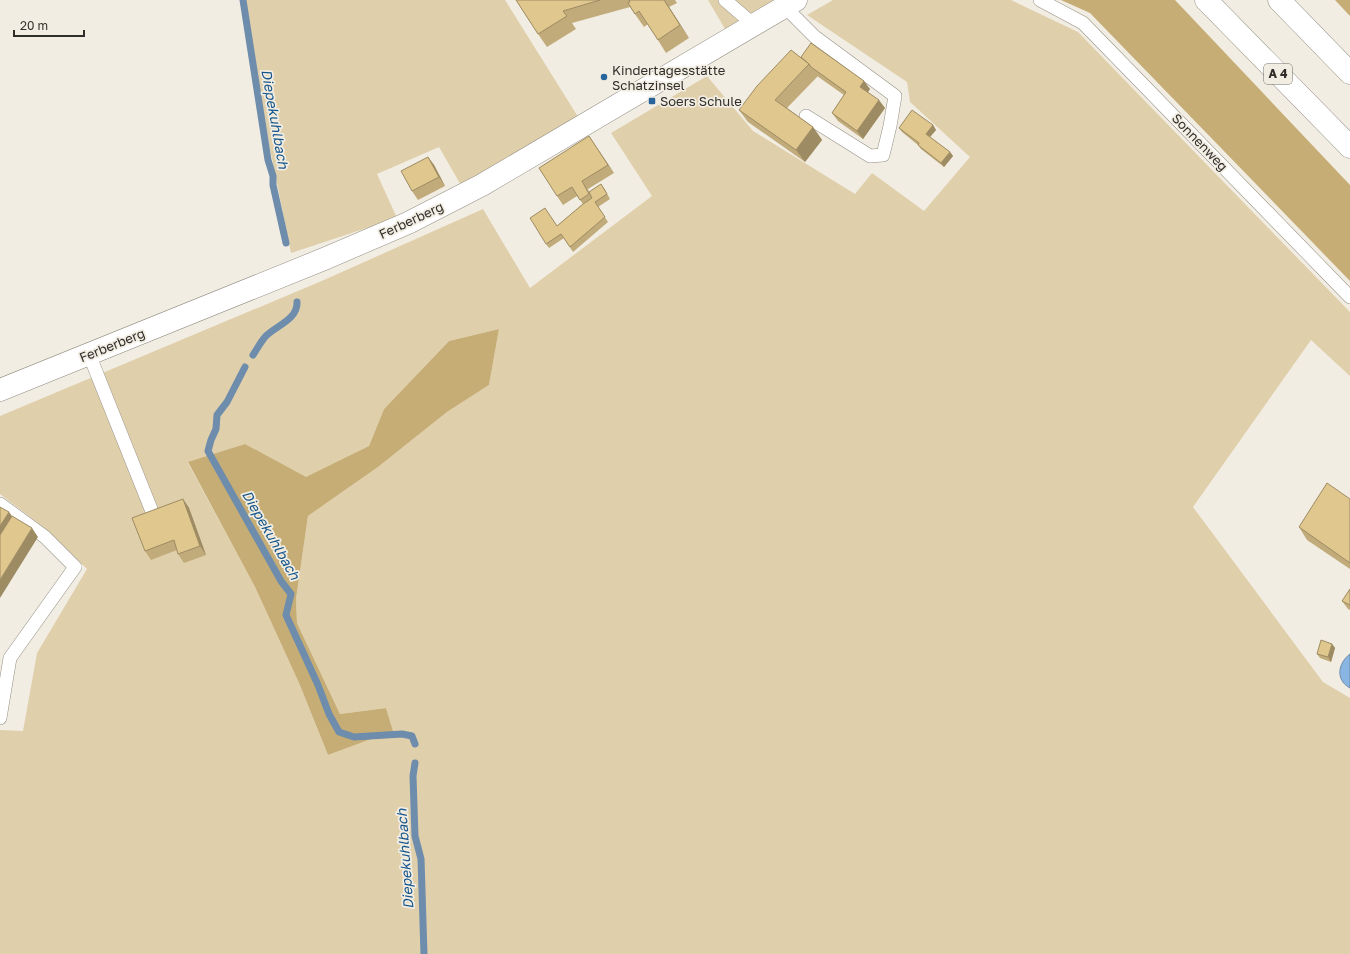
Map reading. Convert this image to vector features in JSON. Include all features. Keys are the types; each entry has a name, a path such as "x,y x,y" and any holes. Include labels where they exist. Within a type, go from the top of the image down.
{"main road":[{"name":"A 4","path":"1206,0 1350,147"},
{"path":"1279,0 1350,73"},
{"name":"Ferberberg","path":"0,390 324,260 408,223 482,185 791,3"}],"lane":[{"path":"725,0 754,25"},
{"name":"Sonnenweg","path":"1040,0 1083,23 1350,297"},
{"path":"791,3 815,37 895,96 883,155 870,156 806,116"},
{"path":"89,354 151,509"},
{"path":"0,504 45,537 75,567 10,658 0,718"}],"shaded area":[{"path":"240,0 505,0 580,120 462,187 439,147 377,174 397,218 291,253"},
{"path":"708,0 780,0 728,34"},
{"path":"833,0 1011,0 1078,32 1350,312 1350,376 1311,340 1193,507 1323,682 1350,698 1350,954 0,954 0,730 23,731 37,653 87,569 47,530 0,494 0,416 324,280 483,209 530,288 652,196 611,133 707,76 753,131 855,194 872,173 924,211 970,157 910,102 907,82 807,15","holes":["499,329 489,385 447,412 378,467 308,516 296,599 297,623 340,714 386,708 393,731 328,755 299,683 255,587 188,463 245,444 306,478 369,446 384,409 449,341"]},
{"path":"1061,0 1175,0 1350,185 1350,281 1090,13"},
{"path":"1335,0 1350,0 1350,16"},
{"path":"499,329 489,385 447,412 378,467 308,516 296,599 297,623 340,714 386,708 393,731 328,755 299,683 255,587 188,462 245,444 306,477 369,446 384,409 449,341"}],"water":[{"path":"1350,654 1350,688 1342,681 1340,671 1343,662"}],"building":[{"path":"516,0 600,0 563,11 567,16 538,34"},
{"path":"629,0 664,0 680,25 658,40 639,11 635,14 628,3 630,2"},
{"path":"811,43 864,81 860,87 879,100 857,131 832,113 846,92 811,67 801,57"},
{"path":"791,50 809,64 775,100 813,127 796,150 739,110 757,86"},
{"path":"912,110 933,125 926,134 950,152 941,163 918,145 919,143 899,128"},
{"path":"589,136 608,165 582,181 589,194 580,200 572,187 557,196 539,168"},
{"path":"428,157 439,177 412,191 401,171"},
{"path":"601,184 607,194 595,202 605,217 570,247 561,234 546,244 530,218 545,208 557,226 592,198 589,192"},
{"path":"1327,483 1350,499 1350,563 1299,527"},
{"path":"183,499 200,546 178,554 174,540 145,551 132,518"},
{"path":"0,507 9,512 0,526"},
{"path":"12,516 32,528 0,580 0,535"},
{"path":"1350,589 1350,605 1342,601"},
{"path":"1321,640 1332,644 1328,657 1317,654"}],"waterway":[{"name":"Diepekuhlbach","path":"243,0 268,160 273,176 273,185 286,243"},
{"name":"Diepekuhlbach","path":"253,355 265,337 294,314 297,302"},
{"name":"Diepekuhlbach","path":"245,367 227,402 217,415 216,429 208,451 281,581 291,594 286,615 318,685 329,714 339,732 354,737 402,734 412,736 415,744"},
{"name":"Diepekuhlbach","path":"415,763 413,776 415,836 421,859 424,954"}],"place":[{"name":"Kindertagesstätte Schatzinsel","path":"604,77"},
{"name":"Soers Schule","path":"652,101"}]}
